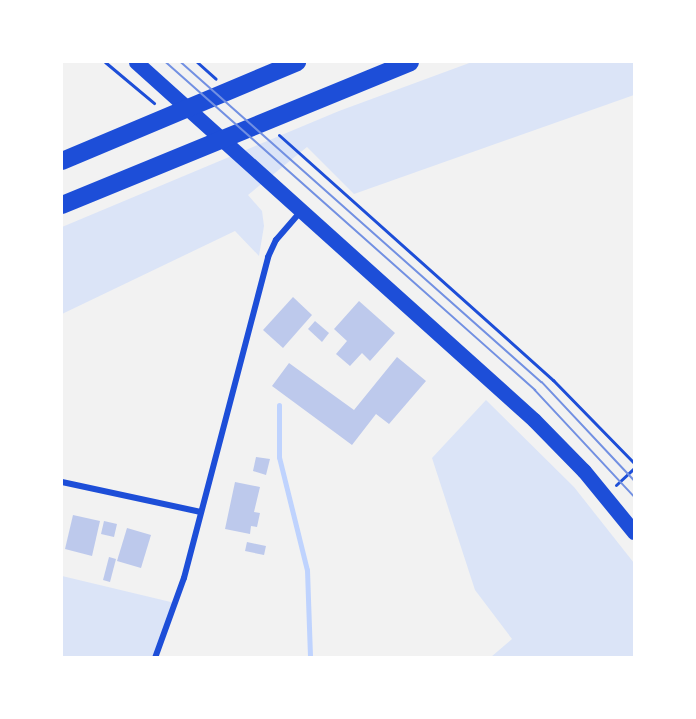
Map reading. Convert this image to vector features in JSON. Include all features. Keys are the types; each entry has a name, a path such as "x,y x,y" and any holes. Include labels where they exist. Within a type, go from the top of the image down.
{"highway":[{"path":"62,161 297,62"},
{"path":"62,205 410,62"}],"main road":[{"path":"141,67 534,420 584,471 634,531"}],"street":[{"path":"156,657 184,578 268,257 276,240 300,211"},
{"path":"62,482 201,512"}],"path":[{"path":"105,62 127,80"},
{"path":"300,154 553,380 634,464"}],"shaded area":[{"path":"472,62 634,62 634,95 354,194 307,147 248,195 262,211 264,226 259,256 235,231 62,314 62,227 339,111"},
{"path":"486,400 574,487 634,563 634,657 491,657 512,639 475,590 432,458"},
{"path":"62,576 175,603 155,657 62,658"}],"building":[{"path":"293,297 312,315 283,348 263,330"},
{"path":"359,301 395,333 370,361 362,353 350,366 336,354 347,341 334,329"},
{"path":"315,321 329,333 322,342 308,329"},
{"path":"397,357 426,381 389,424 376,414 352,445 272,386 289,363 354,410"},
{"path":"256,457 270,459 266,475 253,471"},
{"path":"235,482 260,487 254,512 260,513 257,527 251,526 250,534 225,529"},
{"path":"73,515 100,521 92,556 65,549"},
{"path":"104,521 117,524 114,537 101,534"},
{"path":"127,528 151,535 141,568 117,561"},
{"path":"247,542 266,546 264,555 245,551"},
{"path":"109,557 116,559 110,582 103,580"}],"waterway":[{"path":"279,405 279,457 307,570 310,658"}],"tram line":[{"path":"166,62 535,390 634,496"},
{"path":"181,62 542,382 634,480"}]}
